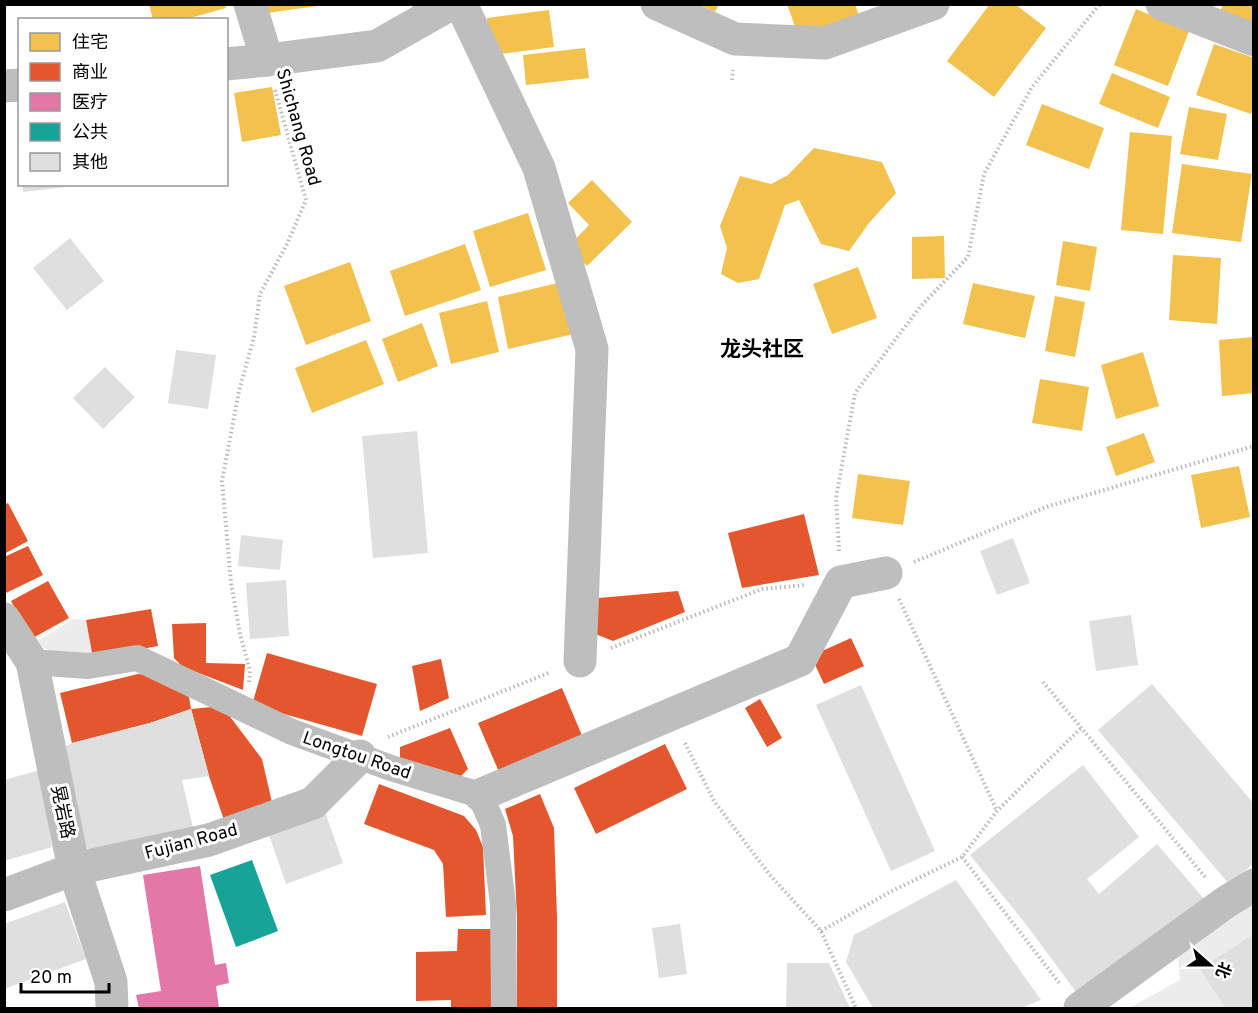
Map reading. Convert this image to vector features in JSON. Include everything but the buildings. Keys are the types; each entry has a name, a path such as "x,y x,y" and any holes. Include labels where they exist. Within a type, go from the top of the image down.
{"street":[{"path":"250,4 267,60"},
{"path":"228,64 377,45 451,4"},
{"path":"461,4 539,168 592,349 580,661"},
{"path":"657,4 735,39 825,42 933,4"},
{"path":"1162,4 1254,40"},
{"path":"504,1008 503,904 493,825 480,795 800,660 841,582 886,573"},
{"name":"晃岩路","path":"4,619 32,662 74,869 111,982 112,1008"},
{"name":"Longtou Road","path":"32,662 88,666 137,658 292,732 391,768 480,795"},
{"name":"Fujian Road","path":"4,895 74,869 209,840 314,803 360,756"},
{"path":"1072,999 1254,885"}],"path":[{"path":"841,582 836,498 855,393 920,307 968,257 984,174 1032,87 1100,4"},
{"name":"Shichang Road","path":"248,711 250,671 240,634 231,583 222,481 239,391 254,337 260,294 306,200 267,60"},
{"path":"997,811 886,573 1046,507 1254,446"},
{"path":"1043,682 1226,902"},
{"path":"671,715 714,801 769,874 821,932 856,1008"},
{"path":"821,932 890,892 962,857 997,811 1081,728"},
{"path":"962,857 1072,999"}],"shaded area":[{"path":"73,619 86,620 93,658 49,651 38,641"},
{"path":"1253,897 1253,1008 1129,1008 1180,980 1177,946"}],"district":[{"name":"龙头社区","path":"762,349"}]}
